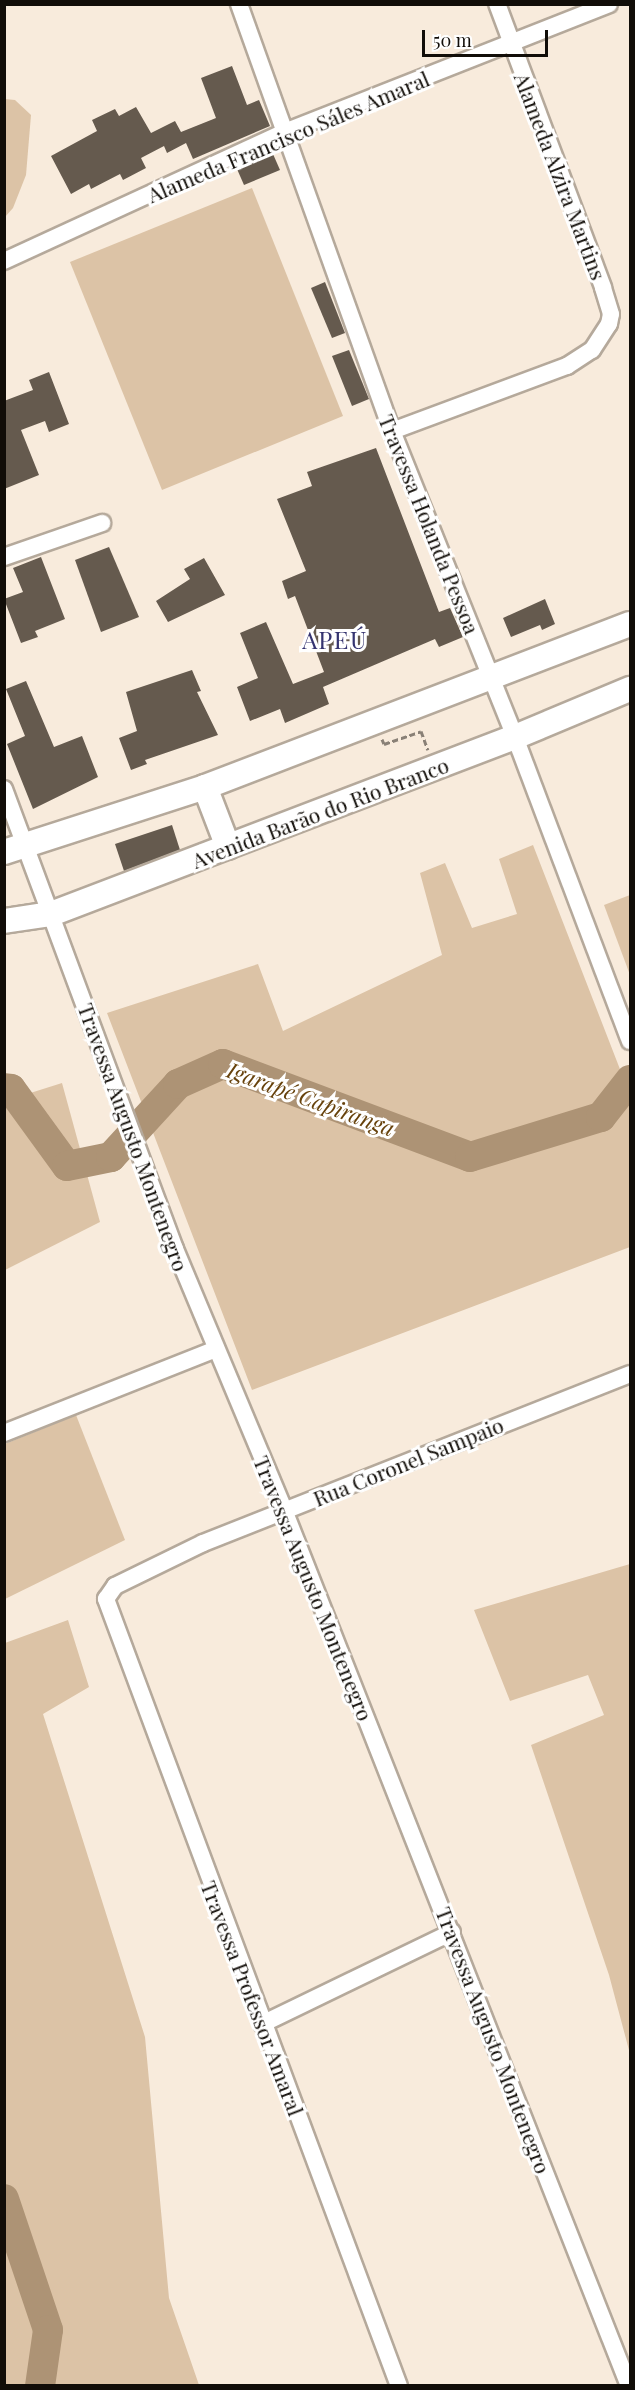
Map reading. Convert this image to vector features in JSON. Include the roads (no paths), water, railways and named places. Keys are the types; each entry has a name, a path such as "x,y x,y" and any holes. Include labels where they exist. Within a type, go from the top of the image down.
{"main road":[{"path":"14,847 206,787 630,624"},
{"name":"Avenida Barão do Rio Branco","path":"4,921 51,914 436,768 630,688"},
{"path":"206,787 228,847"}],"street":[{"name":"Travessa Holanda Pessoa","path":"239,4 287,131 392,431 515,737 630,1039"},
{"name":"Alameda Alzira Martins","path":"392,431 567,366 600,342 611,314 497,4"},
{"name":"Alameda Francisco Sáles Amaral","path":"4,261 287,131 609,4"},
{"path":"4,557 102,523"},
{"name":"Travessa Augusto Montenegro","path":"4,789 14,847 51,914 143,1163 216,1349 284,1510 629,2385"},
{"path":"4,1433 216,1349"},
{"name":"Rua Coronel Sampaio","path":"108,1610 106,1599 115,1586 203,1543 630,1374"},
{"name":"Travessa Professor Amaral","path":"108,1610 399,2385"},
{"path":"262,2024 452,1932"}],"waterway":[{"name":"Igarapé Capiranga","path":"4,1088 11,1089 67,1166 111,1157 178,1084 223,1064 470,1157 601,1117 630,1080"},
{"path":"4,2199 48,2330 40,2386"}],"district":[{"name":"APEÚ","path":"335,640"}]}
